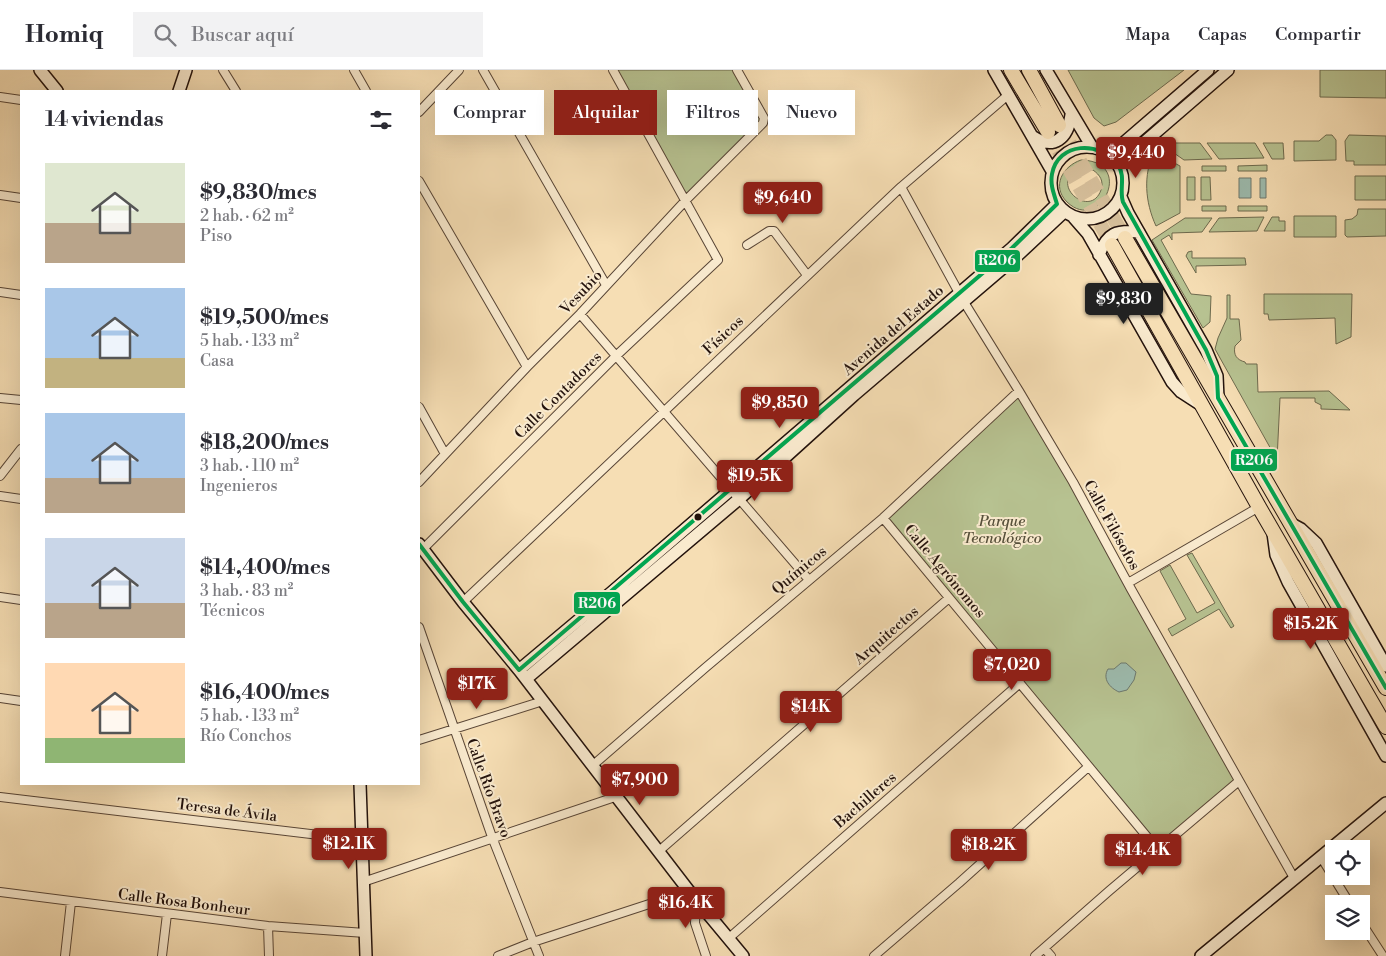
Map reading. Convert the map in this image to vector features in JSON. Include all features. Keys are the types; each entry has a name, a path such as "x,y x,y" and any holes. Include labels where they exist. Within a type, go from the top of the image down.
{"highway":[{"path":"1011,70 1054,129 1030,70"},
{"path":"1125,238 1386,688"},
{"path":"1112,245 1201,405 1386,727"}],"street":[{"path":"40,70 56,90"},
{"path":"179,90 186,70"},
{"path":"223,70 235,90"},
{"path":"354,70 365,90"},
{"path":"420,111 459,70"},
{"path":"483,70 606,285"},
{"path":"613,70 686,200"},
{"name":"Vesubio","path":"420,481 686,200 764,121 737,70"},
{"path":"994,70 1052,171"},
{"path":"1046,70 1071,115 1092,147"},
{"path":"1108,154 1120,146 1208,70"},
{"path":"1118,165 1228,70"},
{"name":"Físicos","path":"463,602 901,187 1008,95"},
{"path":"0,97 20,100"},
{"path":"1032,136 1047,142 1059,140 1068,131 1071,115"},
{"path":"1065,211 1088,220 1102,216 1113,208 1121,197 1123,177 1118,165 1108,154 1092,147 1081,147 1066,154 1057,162 1052,171 1050,190 1065,211 1088,234 1172,382 1181,392 1201,405"},
{"path":"420,183 527,367"},
{"name":"Calle Filósofos","path":"901,187 962,297 1073,482 1294,878"},
{"path":"0,195 20,198"},
{"path":"1121,197 1138,232 1206,350 1217,376 1218,398"},
{"name":"Calle Contadores","path":"420,547 616,356 718,260 686,200"},
{"name":"Avenida del Estado","path":"522,674 739,499 962,297 1012,248 1065,211"},
{"path":"747,245 769,231 774,231 807,275"},
{"path":"1099,255 1105,241 1113,234 1124,231 1138,232"},
{"path":"0,292 20,295"},
{"name":"Avenida del Estado","path":"522,674 612,592 730,490 962,297"},
{"path":"580,314 809,580"},
{"name":"Químicos","path":"592,766 883,518 1019,390"},
{"path":"0,398 20,400"},
{"path":"420,409 446,454"},
{"path":"0,476 20,449"},
{"path":"0,496 20,499"},
{"path":"1128,583 1259,507"},
{"name":"Calle Agrónomos","path":"883,518 1158,850"},
{"path":"1290,523 1305,532 1316,543 1386,666"},
{"path":"1273,531 1276,554 1284,574 1386,756"},
{"path":"420,547 522,674 692,895 743,956"},
{"path":"0,597 20,600"},
{"name":"Arquitectos","path":"659,851 950,598"},
{"name":"Calle Río Bravo","path":"420,630 492,837 539,956"},
{"name":"Bachilleres","path":"729,938 1020,683"},
{"path":"0,698 20,701"},
{"path":"420,740 542,701"},
{"path":"874,956 959,883 1088,767"},
{"path":"1035,956 1239,781"},
{"path":"360,785 366,956"},
{"name":"Teresa de Ávila","path":"0,797 361,840"},
{"path":"363,882 615,797"},
{"path":"1201,956 1386,803"},
{"path":"1321,857 1344,895"},
{"name":"Calle Rosa Bonheur","path":"0,892 268,926 365,933"},
{"path":"498,956 533,942 692,895"},
{"path":"692,895 695,922 706,956"},
{"path":"65,956 72,902"},
{"path":"162,956 167,914"},
{"path":"268,926 269,956"},
{"path":"1370,936 1383,956"},
{"path":"1044,948 1051,956"}],"green space":[{"path":"612,70 736,70 747,90 667,90 667,135 750,135 686,200 649,135 657,135 657,90 623,90"},
{"path":"1068,70 1184,70 1116,122 1104,126 1094,118"},
{"path":"1320,70 1386,70 1386,98 1320,97"},
{"path":"758,110 764,121 758,127"},
{"path":"1326,135 1332,135 1336,140 1336,160 1294,161 1294,141 1319,141"},
{"path":"1349,135 1386,136 1386,165 1354,165 1354,161 1346,161 1345,141"},
{"path":"1162,143 1200,143 1212,159 1184,160"},
{"path":"1207,143 1255,143 1264,158 1219,159"},
{"path":"1263,143 1283,143 1284,159 1272,159"},
{"path":"1154,152 1180,166 1180,213 1156,226 1152,217 1147,189 1148,170"},
{"path":"1081,160 1098,163 1107,171 1109,182 1107,193 1100,203 1091,209 1079,209 1067,202 1062,196 1060,190 1061,177 1075,163","holes":["1082,168 1093,170 1101,178 1101,190 1096,198 1088,201 1080,200 1069,189 1068,181 1072,174"]},
{"path":"1267,165 1267,171 1238,171 1238,166"},
{"path":"1202,166 1226,166 1226,171 1202,171"},
{"path":"1355,176 1386,176 1386,200 1355,200"},
{"path":"1187,177 1195,177 1195,200 1187,200"},
{"path":"1201,177 1210,177 1211,200 1201,200"},
{"path":"1202,206 1226,206 1226,211 1202,211"},
{"path":"1238,206 1267,206 1267,211 1238,211"},
{"path":"1358,209 1386,209 1386,236 1347,237 1345,235 1345,220 1352,219 1357,215"},
{"path":"1294,216 1336,216 1336,237 1294,237"},
{"path":"1264,217 1257,231 1209,232 1219,218"},
{"path":"1272,217 1279,217 1279,221 1285,221 1285,231 1264,231"},
{"path":"1185,218 1212,218 1202,232 1172,233 1172,240 1169,235 1161,240 1191,294 1211,296 1210,322 1203,328 1152,240"},
{"path":"1192,251 1192,258 1245,258 1246,265 1196,266 1196,273 1186,256 1188,252"},
{"path":"1264,294 1352,294 1351,337 1336,344 1335,318 1269,320 1268,314 1264,314"},
{"path":"1227,295 1230,295 1230,319 1239,319 1241,340 1235,346 1235,354 1246,364 1257,364 1258,392 1329,391 1350,410 1321,409 1321,405 1315,402 1315,398 1280,398 1277,460 1215,349 1227,318"},
{"name":"Parque Tecnológico","path":"1019,391 1237,782 1158,849 883,518"},
{"path":"1192,553 1234,626 1231,628 1219,609 1172,636 1168,629 1186,619 1160,571 1170,565 1197,613 1215,603 1187,555"}],"shaded area":[{"path":"1239,178 1251,178 1251,198 1239,198"},
{"path":"1260,178 1266,178 1266,198 1260,198"},
{"path":"1121,663 1126,663 1136,672 1134,680 1127,690 1119,692 1110,686 1106,680 1106,673 1108,669 1114,669"}],"tunnel":[{"path":"1059,125 1125,238"},
{"path":"1048,132 1112,245"}],"transit line":[{"name":"R206","path":"420,545 463,602 519,670 1012,248 1057,204 1052,182 1052,174 1056,163 1071,150 1091,148 1101,151 1118,165 1122,174 1123,202 1206,350 1217,376 1218,398 1386,688"}]}
